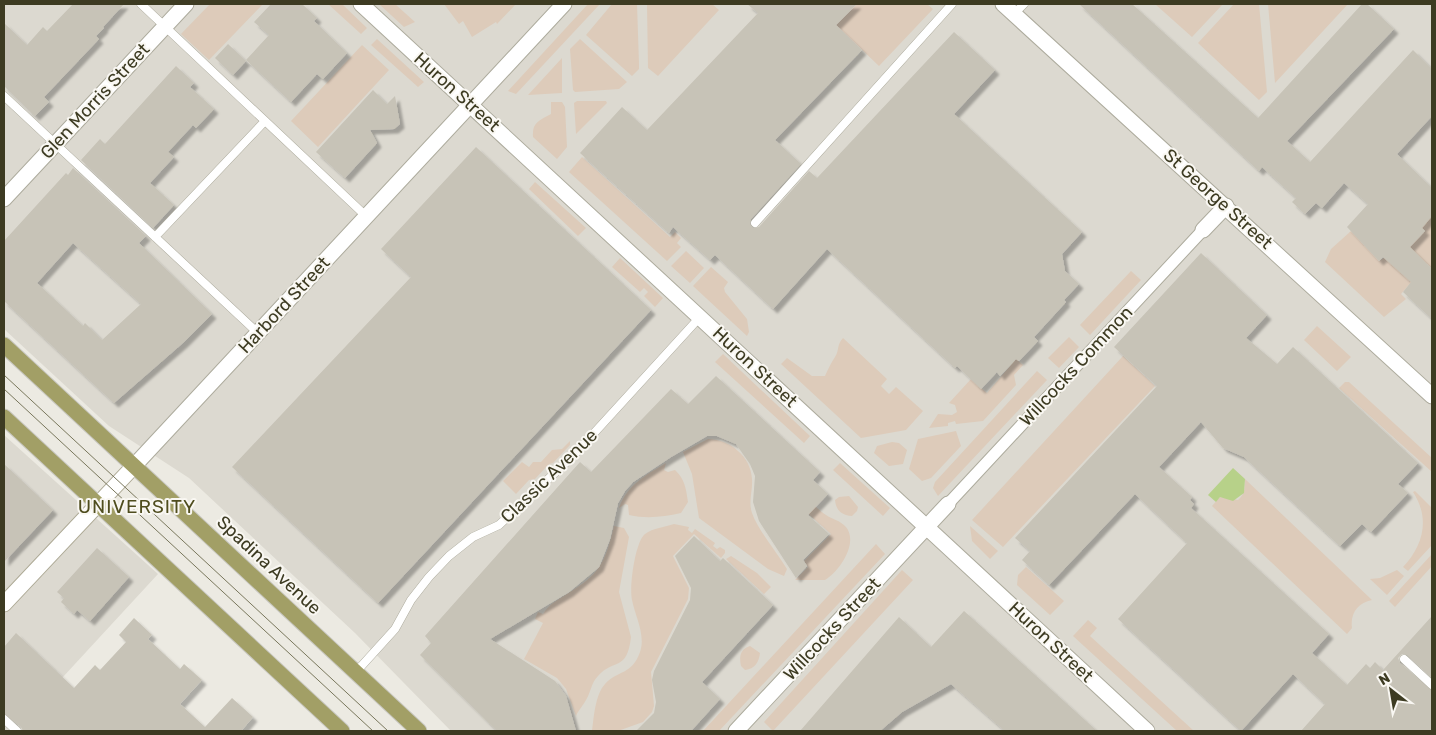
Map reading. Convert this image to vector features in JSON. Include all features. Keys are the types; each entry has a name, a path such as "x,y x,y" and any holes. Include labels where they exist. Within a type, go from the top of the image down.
{"main road":[{"name":"Spadina Avenue","path":"4,345 419,731"},
{"path":"4,417 342,731"}],"street":[{"name":"Glen Morris Street","path":"4,199 186,4"},
{"name":"Huron Street","path":"361,4 1146,731"},
{"name":"Harbord Street","path":"4,603 472,105 564,4"},
{"name":"St George Street","path":"1003,4 1020,9 1226,206 1432,396"},
{"name":"Willcocks Common","path":"927,527 1226,206"},
{"name":"Willcocks Street","path":"736,731 927,527"}],"lane":[{"path":"140,4 367,217"},
{"path":"755,223 952,4"},
{"path":"4,96 258,333"},
{"path":"155,238 265,120"},
{"name":"Classic Avenue","path":"356,672 395,629 411,600 449,556 473,537 499,525 574,455 700,316"},
{"path":"1404,660 1432,686"},
{"path":"4,719 17,731"}],"shaded area":[{"path":"4,4 1432,4 1432,731 451,731 355,633 189,478 109,426 4,329"},
{"path":"210,4 263,4 209,60 181,34"},
{"path":"328,4 342,4 367,28 361,34"},
{"path":"379,4 395,4 415,22 404,27"},
{"path":"444,4 516,4 497,24 496,22 472,37 463,21 459,24"},
{"path":"588,4 600,4 516,94 508,91"},
{"path":"612,4 637,4 639,69 632,76 586,35"},
{"path":"647,4 712,4 719,10 658,76 648,68"},
{"path":"857,4 927,4 933,9 879,66 836,25"},
{"path":"1155,4 1223,4 1192,37"},
{"path":"1234,4 1259,4 1267,92 1259,100 1198,43"},
{"path":"1268,4 1348,4 1275,83"},
{"path":"377,39 424,82 418,87 371,45"},
{"path":"580,39 627,82 619,89 575,92 573,90 570,49"},
{"path":"362,45 389,70 318,147 291,121"},
{"path":"562,58 562,93 528,95"},
{"path":"577,101 606,101 607,103 576,134 574,103"},
{"path":"551,102 562,102 565,107 567,147 557,159 533,137 535,125 551,114"},
{"path":"582,157 670,237 675,232 681,238 677,243 681,247 667,261 569,172"},
{"path":"535,182 586,228 578,236 529,189"},
{"path":"1432,206 1432,269 1427,264 1401,294 1406,299 1384,317 1325,262 1331,249 1351,231 1379,261 1425,231 1416,222"},
{"path":"686,251 704,268 690,283 671,266"},
{"path":"620,258 663,298 655,307 644,296 648,292 644,288 640,292 612,267"},
{"path":"711,267 728,282 724,288 725,292 747,319 749,332 747,336 693,286"},
{"path":"1131,271 1141,280 1090,335 1080,325"},
{"path":"1317,326 1351,357 1337,371 1304,340"},
{"path":"1069,337 1079,347 1059,368 1048,358"},
{"path":"843,338 887,379 881,386 889,394 896,387 923,411 906,430 861,438 781,364 787,358 812,376 825,376"},
{"path":"723,354 810,436 804,443 715,362"},
{"path":"1123,356 1155,386 1003,547 972,520"},
{"path":"1016,359 1023,365 1014,375 1016,385 983,421 956,424 955,421 948,423 948,426 929,428 938,414 952,415 957,412 955,405 949,403 971,379 987,393"},
{"path":"1037,371 1047,380 938,496 933,488 935,482"},
{"path":"1345,382 1349,382 1432,458 1432,472 1339,388"},
{"path":"956,431 961,446 931,478 922,481 909,469 918,439"},
{"path":"4,435 158,574 15,729 17,731 4,731"},
{"path":"708,439 724,442 738,450 748,463 752,479 750,504 752,513 763,534 787,569 784,576 768,569 699,518 692,474 683,452"},
{"path":"570,441 570,445 553,463 549,464 535,479 529,480 516,494 503,481 522,462 529,467 533,462 541,462 552,450 562,449"},
{"path":"892,442 899,443 907,450 903,464 889,466 874,453 877,446"},
{"path":"666,463 664,470 668,472 675,470 684,484 688,502 681,513 642,517 629,515 628,505 625,504 619,508 622,500 638,481"},
{"path":"840,463 890,508 883,516 833,470"},
{"path":"1233,468 1245,479 1244,493 1233,501 1220,497 1216,502 1208,495"},
{"path":"1245,479 1372,600 1359,606 1356,610 1352,618 1352,628 1347,634 1212,506 1220,497 1238,500 1244,491"},
{"path":"1415,491 1432,508 1432,545 1408,571 1403,567 1416,550 1420,540 1423,521 1422,512 1413,492"},
{"path":"802,494 823,513 844,525 849,534 849,549 846,556 836,571 825,580 795,580 808,567 804,561 831,534 795,502"},
{"path":"849,496 858,507 852,516 840,511 835,500 839,497"},
{"path":"674,524 689,527 688,530 692,533 695,529 715,543 713,546 717,549 720,547 725,550 725,553 721,558 694,534 673,556 689,588 688,599 651,672 654,706 652,712 643,722 618,731 592,731 599,694 605,684 633,665 642,646 641,632 631,594 632,576 638,546 641,539 648,532"},
{"path":"614,526 624,528 629,537 619,592 631,637 629,648 623,660 609,667 596,679 588,697 576,716 566,689 557,678 524,659 543,623 535,619 538,612 543,614 557,600 578,587 594,573 604,559"},
{"path":"970,526 998,551 990,559 972,541"},
{"path":"876,544 885,554 719,731 703,731"},
{"path":"1432,554 1432,566 1395,607 1389,601"},
{"path":"731,556 757,573 771,587 764,594 726,559"},
{"path":"1026,567 1064,601 1050,615 1017,585 1018,575"},
{"path":"902,570 913,580 773,731 764,722"},
{"path":"1397,570 1404,576 1387,595 1370,579 1380,578"},
{"path":"1088,620 1097,628 1090,636 1194,731 1177,731 1073,636"},
{"path":"750,646 760,653 754,667 745,670 741,666 740,657 742,651"}],"building":[{"path":"73,4 124,4 96,36 99,39 44,97 49,102 35,116 4,86 4,23 27,45 43,27 47,31"},
{"path":"271,4 302,4 317,18 314,21 347,53 323,79 317,74 291,102 246,60 269,35 254,22"},
{"path":"747,4 857,4 836,25 862,50 775,140 801,164 751,219 750,224 753,228 759,227 809,171 817,178 954,32 995,70 954,114 1082,232 1062,254 1065,271 1079,284 1064,300 1066,302 1034,337 1038,341 1019,361 1016,359 1000,376 997,372 981,389 957,366 955,368 827,249 773,309 715,255 710,260 673,227 669,233 580,153 622,107 647,130 758,13"},
{"path":"1079,4 1132,4 1258,118 1362,4 1367,4 1394,29 1287,141 1310,162 1413,50 1432,69 1432,116 1397,154 1432,188 1432,216 1422,228 1425,231 1410,247 1432,269 1432,319 1403,292 1411,282 1383,257 1379,261 1347,227 1368,204 1344,183 1322,208 1316,203 1305,214 1292,202 1296,198 1262,167 1259,171"},
{"path":"228,44 246,61 233,75 215,58"},
{"path":"176,66 194,83 190,87 214,109 196,128 193,125 168,152 174,157 150,183 174,205 153,228 81,160 100,139 105,144"},
{"path":"373,90 387,104 395,96 400,124 394,129 370,130 377,143 345,178 316,152"},
{"path":"476,147 651,310 378,603 232,467 411,277 381,249"},
{"path":"73,168 146,236 139,243 212,314 184,342 114,403 4,301 4,241 66,173 68,175","holes":["73,243 141,304 102,340 85,323 83,326 37,283"]},
{"path":"1201,253 1267,315 1246,338 1277,364 1293,347 1418,463 1398,484 1408,493 1371,532 1362,524 1340,546 1244,457 1223,448 1201,422 1159,467 1192,497 1190,500 1194,504 1191,508 1329,634 1312,653 1347,685 1366,664 1370,668 1375,662 1383,670 1432,616 1432,678 1407,655 1402,654 1398,658 1400,663 1432,690 1432,731 1301,731 1325,704 1293,674 1241,731 1118,619 1187,543 1135,494 1049,585 1022,560 1030,551 1015,538 1157,386 1114,347"},
{"path":"716,376 820,472 813,480 828,494 808,515 829,534 803,560 807,566 796,578 759,521 753,502 755,476 750,464 736,444 717,436 707,436 671,457 633,482 625,491 618,503 610,539 599,567 569,592 490,639 555,681 566,696 576,731 497,731 420,655 431,643 425,636 580,462 591,472 671,389 688,404"},
{"path":"4,464 53,510 4,562"},
{"path":"694,536 720,561 723,558 773,605 702,682 720,699 691,731 636,731 654,713 656,702 652,680 654,671 690,600 691,588 675,556"},
{"path":"97,548 129,577 90,621 77,610 74,614 61,602 64,598 57,592"},
{"path":"964,611 1097,731 1005,731 951,684 902,712 880,731 800,731 899,617 931,647"},
{"path":"134,618 152,635 148,639 180,669 184,664 202,680 180,704 205,727 232,698 253,717 241,731 23,731 21,727 4,714 4,647 16,633 74,688 95,665 100,670 126,642 119,635"}],"tram line":[{"path":"4,375 388,731"},
{"path":"4,389 373,731"}],"district":[{"name":"UNIVERSITY","path":"137,506"}]}
